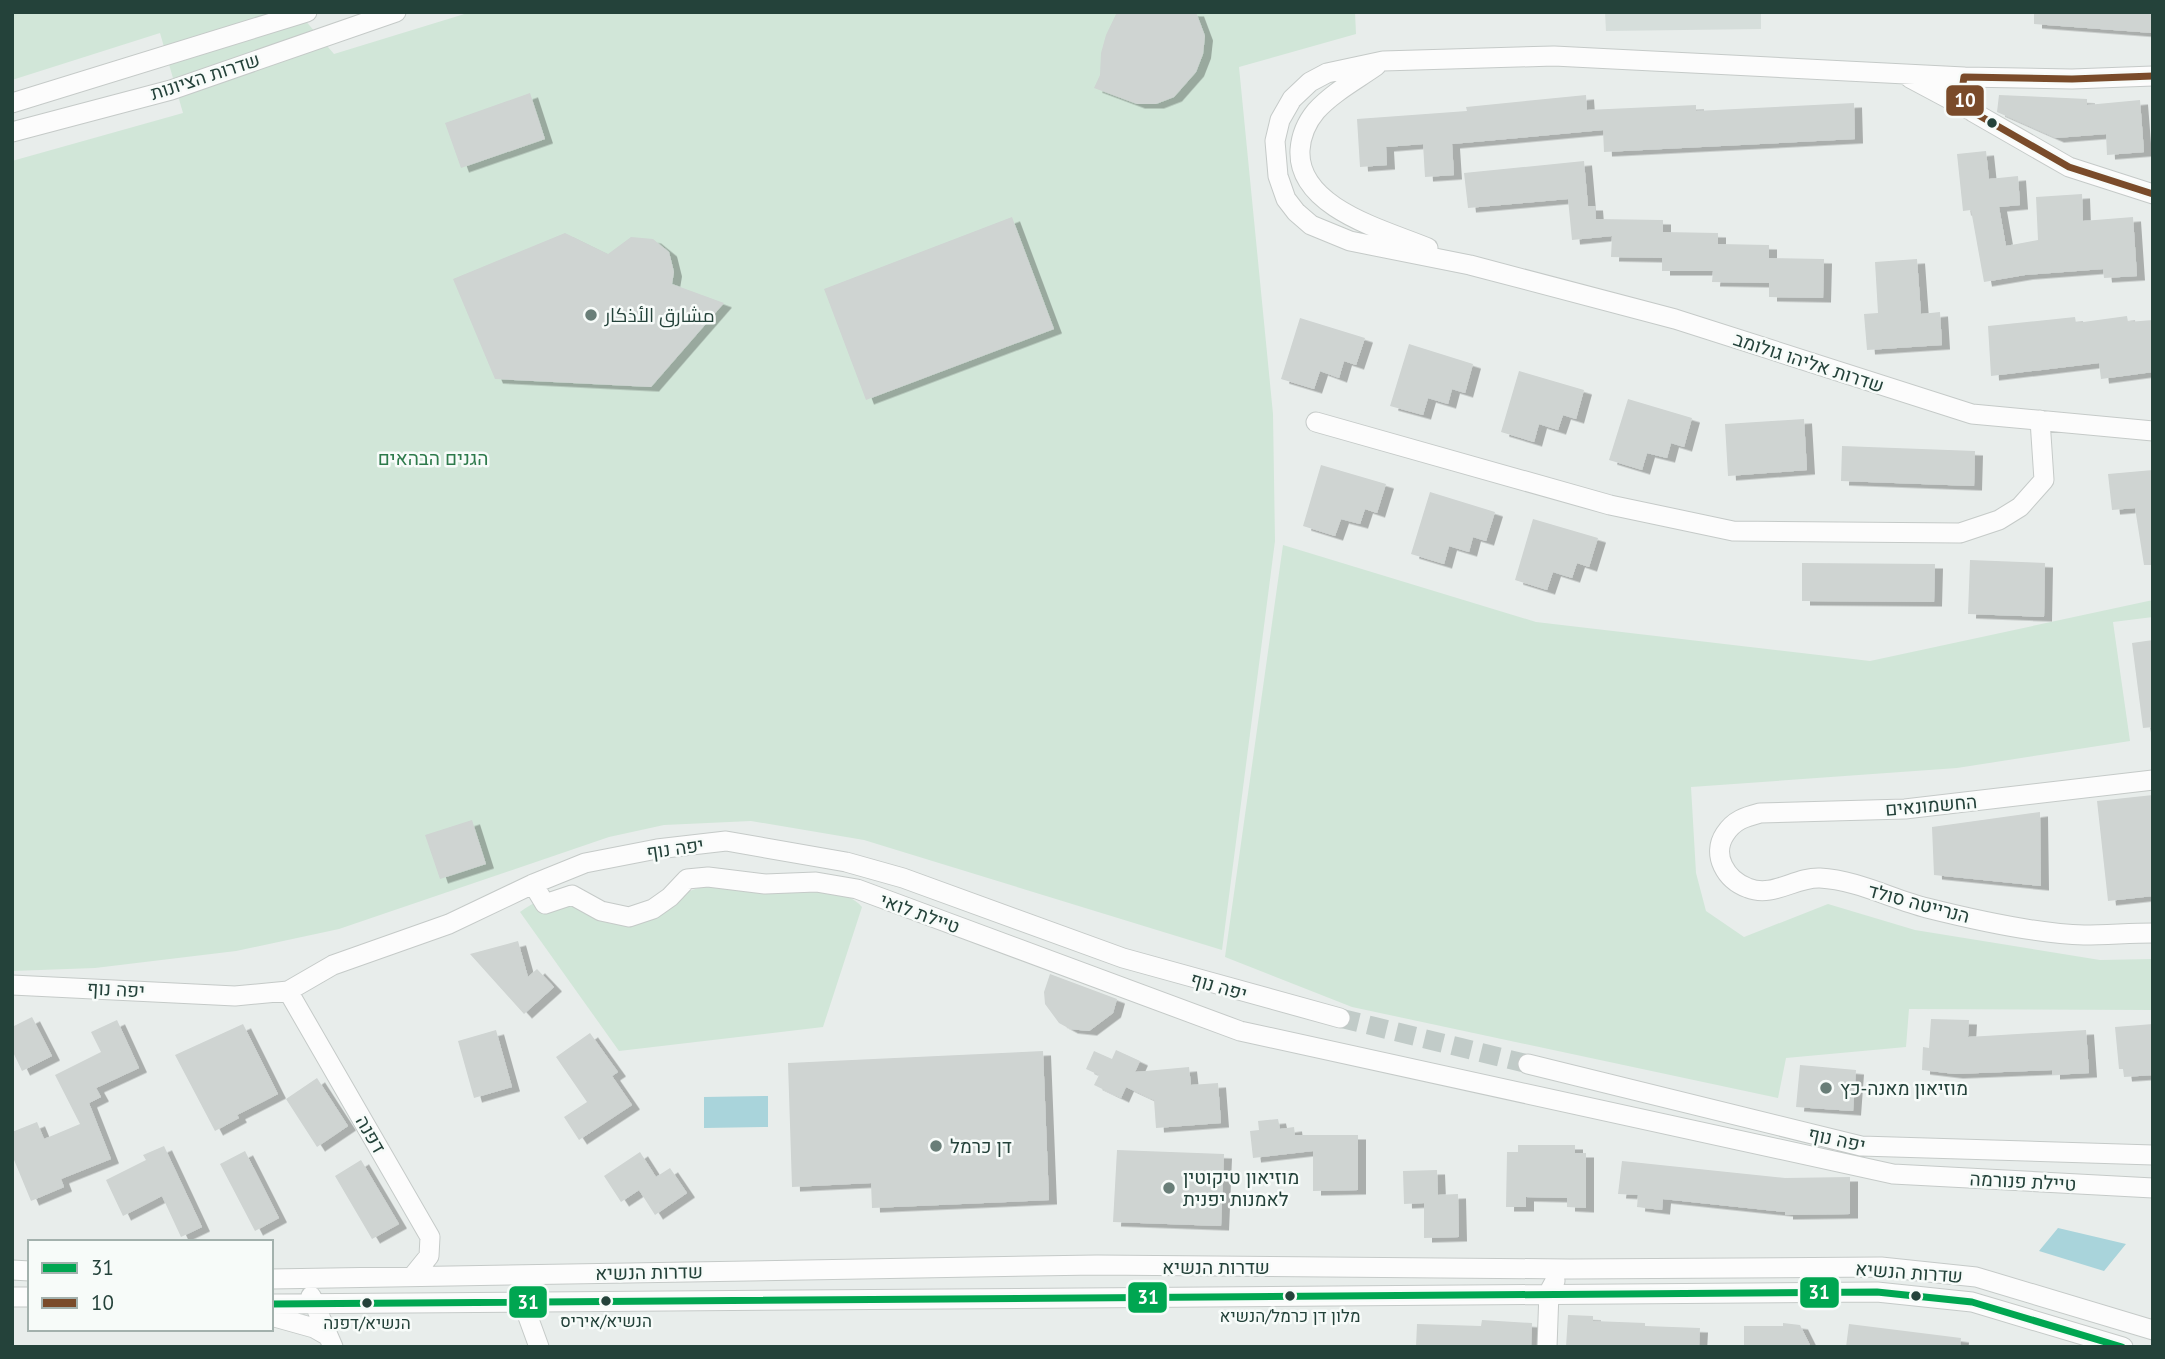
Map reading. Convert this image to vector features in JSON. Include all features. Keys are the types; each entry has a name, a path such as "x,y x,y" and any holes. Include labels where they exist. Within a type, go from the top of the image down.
{"street":[{"name":"שדרות הציונות","path":"12,103 307,12"},
{"name":"שדרות הציונות","path":"12,132 171,90 396,12"},
{"name":"שדרות אליהו גולומב","path":"2153,76 2072,79 1964,77 1554,56 1383,61 1327,73 1310,82 1292,99 1280,120 1275,141 1278,176 1286,198 1311,225 1329,234 1470,265 1675,319 1972,414 1998,419 2039,420 2153,431"},
{"name":"שדרות אליהו גולומב","path":"1383,61 1336,93 1315,112 1301,135 1300,164 1319,196 1350,216 1470,265"},
{"path":"1900,73 2069,167 2153,194"},
{"path":"1964,77 1962,98 1973,112"},
{"path":"1316,422 1610,505 1733,531 1916,534 1960,533 1999,520 2020,507 2044,480 2039,420"},
{"name":"החשמונאים","path":"1720,841 1730,825 1744,817 1760,813 1905,809 2153,780"},
{"name":"יפה נוף","path":"12,985 235,996 288,991 333,965 449,924 533,884 586,863 657,849 726,841 846,862 903,878 1123,958 1340,1018"},
{"name":"הנרייטה סולד","path":"1720,841 1720,863 1733,880 1748,888 1766,892 1817,878 1840,881 1965,917 2081,935 2153,933"},
{"name":"טיילת לואי","path":"533,884 545,904 572,895 601,911 629,917 662,903 687,879 708,877 765,884 816,882 857,889 1240,1031 1321,1047"},
{"name":"דפנה","path":"288,991 430,1237 429,1256 412,1277"},
{"name":"טיילת פנורמה","path":"1321,1047 1893,1174 2153,1188"},
{"name":"יפה נוף","path":"1528,1065 1861,1146 2153,1155"},
{"name":"שדרות הנשיא","path":"273,1279 1097,1265 1570,1269 1881,1267 1976,1277 2153,1330"},
{"path":"1547,1347 1549,1292 1556,1279 1570,1269"},
{"path":"295,1280 306,1289 330,1341"},
{"name":"שדרות הנשיא","path":"273,1304 1549,1292 1877,1292 1972,1302 2123,1347"},
{"path":"523,1303 539,1347"},
{"path":"273,1317 314,1328 330,1341"}],"shaded area":[{"path":"1605,12 1761,12 1761,29 1606,31"}],"green space":[{"name":"הגנים הבהאים","path":"12,12 298,12 334,54 471,12 1355,12 1356,34 1239,67 1273,414 1275,541 1222,950 864,840 751,821 664,825 609,837 339,929 236,951 95,968 12,971 12,161 183,113 160,33 12,80"},
{"path":"1283,545 1536,622 1870,661 2153,600 2153,617 2113,622 2130,741 1957,768 1691,787 1696,873 1706,911 1744,937 1828,904 1915,930 2100,960 2153,959 2153,1010 1909,1009 1906,1047 1786,1058 1778,1098 1352,1007 1225,957"},
{"path":"709,886 814,888 851,898 862,907 823,1027 619,1051 520,912 537,902 551,898 563,899 594,917 620,924 643,918 686,893"}],"water":[{"path":"768,1096 768,1127 704,1128 704,1097"},
{"path":"2058,1228 2126,1244 2104,1271 2039,1251"}],"building":[{"path":"1117,12 1196,12 1205,36 1203,54 1196,72 1174,97 1156,104 1137,104 1094,88 1100,75 1101,53 1106,35"},
{"path":"2034,12 2153,12 2153,33 2034,24"},
{"path":"530,93 545,139 461,168 445,123"},
{"path":"1586,95 1587,110 1696,105 1696,111 1854,103 1855,139 1604,152 1603,130 1452,144 1454,175 1425,177 1423,144 1386,147 1387,165 1360,167 1357,119 1467,111 1466,107"},
{"path":"1999,95 2087,99 2087,105 2140,100 2144,152 2107,155 2106,134 2056,138 1997,112"},
{"path":"1986,151 1989,179 2018,176 2020,205 1999,207 2006,246 2038,240 2036,197 2082,194 2083,221 2133,217 2137,276 2104,278 2103,269 2025,275 1984,282 1971,210 1963,211 1957,154"},
{"path":"1584,161 1588,206 1595,206 1596,219 1663,220 1663,232 1718,233 1718,244 1769,245 1769,258 1824,259 1823,298 1769,297 1769,283 1712,282 1713,271 1662,271 1662,258 1611,257 1612,236 1572,240 1568,199 1468,208 1464,173"},
{"path":"1012,217 1054,329 866,400 824,289"},
{"name":"مشارق الأذكار","path":"565,233 608,254 631,237 653,239 669,252 674,272 672,284 724,303 651,387 495,379 453,279"},
{"path":"1917,259 1921,314 1940,312 1942,345 1867,350 1864,314 1878,313 1875,262"},
{"path":"2127,316 2128,322 2153,320 2153,372 2101,379 2099,363 1991,376 1988,326 2075,317 2076,323"},
{"path":"1300,318 1365,338 1356,365 1344,361 1339,378 1320,371 1314,389 1281,379"},
{"path":"1409,344 1473,364 1465,393 1452,389 1448,404 1428,398 1423,415 1390,406"},
{"path":"1519,371 1584,390 1576,419 1563,415 1558,430 1539,424 1534,442 1501,432"},
{"path":"1628,399 1692,418 1684,447 1671,443 1667,458 1647,453 1642,470 1609,460"},
{"path":"1804,419 1807,470 1728,476 1725,424"},
{"path":"1842,446 1975,451 1974,486 1841,481"},
{"path":"1321,465 1386,484 1377,513 1365,509 1360,524 1341,519 1335,536 1303,526"},
{"path":"2153,470 2153,565 2144,565 2135,508 2112,510 2108,474"},
{"path":"1430,492 1495,512 1486,541 1473,537 1469,552 1449,546 1444,564 1411,554"},
{"path":"1533,519 1598,538 1589,567 1577,563 1572,578 1553,572 1547,590 1515,580"},
{"path":"1970,560 2045,563 2044,617 1968,614"},
{"path":"1802,563 1935,564 1934,602 1802,601"},
{"path":"2153,640 2153,727 2143,728 2132,643"},
{"path":"2153,795 2153,896 2108,901 2097,801"},
{"path":"2040,812 2041,886 1934,875 1932,827"},
{"path":"472,820 486,864 440,879 425,835"},
{"path":"518,941 528,977 537,969 554,987 524,1014 470,954"},
{"path":"1050,974 1117,999 1113,1013 1089,1031 1070,1029 1059,1023 1045,1004 1044,992"},
{"path":"32,1017 52,1056 22,1071 12,1050 12,1027"},
{"path":"1931,1019 1969,1020 1968,1037 2086,1030 2089,1073 2052,1075 2052,1070 1955,1074 1922,1070 1923,1047 1929,1048"},
{"path":"117,1020 139,1068 96,1088 101,1097 89,1103 111,1159 61,1179 64,1187 31,1201 12,1155 12,1132 37,1122 44,1139 80,1124 55,1075 101,1052 91,1032"},
{"path":"243,1024 278,1094 237,1115 239,1118 215,1131 175,1055"},
{"path":"2153,1024 2153,1075 2124,1077 2123,1069 2119,1069 2115,1027"},
{"path":"496,1030 512,1087 474,1098 458,1041"},
{"path":"590,1033 618,1072 612,1076 632,1105 579,1140 564,1117 587,1102 556,1057"},
{"path":"1116,1050 1140,1061 1135,1072 1189,1067 1191,1085 1218,1083 1221,1123 1156,1128 1154,1100 1126,1087 1121,1098 1094,1085 1099,1075 1086,1069 1094,1051 1112,1059"},
{"path":"1043,1051 1049,1200 872,1208 871,1183 792,1187 788,1063"},
{"name":"מוזיאון מאנה-כץ","path":"1800,1065 1856,1070 1853,1111 1796,1107"},
{"path":"317,1078 348,1126 317,1147 286,1099"},
{"path":"1278,1119 1280,1129 1294,1127 1295,1135 1358,1135 1358,1190 1313,1191 1313,1151 1253,1158 1250,1131 1259,1130 1258,1121"},
{"path":"1518,1145 1575,1145 1575,1153 1586,1153 1586,1208 1567,1207 1567,1198 1526,1197 1526,1207 1506,1207 1507,1152 1518,1152"},
{"path":"164,1146 202,1227 181,1237 162,1196 123,1216 106,1180 146,1160 143,1155"},
{"name":"מוזיאון טיקוטין לאמנות יפנית","path":"1117,1150 1224,1154 1221,1226 1113,1222"},
{"path":"245,1151 279,1218 255,1231 220,1164"},
{"path":"640,1152 656,1177 670,1168 687,1193 655,1215 639,1190 621,1202 604,1176"},
{"path":"361,1160 399,1224 372,1239 335,1176"},
{"path":"1622,1161 1785,1178 1850,1177 1850,1214 1785,1215 1785,1212 1663,1199 1662,1210 1637,1207 1638,1195 1618,1194"},
{"path":"1437,1170 1438,1195 1458,1194 1459,1237 1424,1238 1424,1203 1404,1204 1403,1171"},
{"path":"1568,1315 1593,1316 1593,1321 1700,1328 1699,1347 1566,1347"},
{"path":"1482,1320 1532,1323 1531,1347 1416,1347 1417,1324 1481,1326"},
{"path":"1783,1323 1800,1325 1811,1347 1744,1347 1744,1326 1783,1326"},
{"path":"1849,1324 1961,1338 1960,1347 1846,1347"}],"tunnel":[{"path":"1340,1018 1528,1064"}],"transit line":[{"name":"10","path":"2153,76 2072,79 1964,77 1963,87 1965,100 1973,112 2069,167 2153,194"},
{"name":"31","path":"273,1304 1877,1292 1972,1302 2122,1347"}],"place":[{"name":"مشارق الأذكار","path":"591,315"},
{"name":"מוזיאון מאנה-כץ","path":"1826,1088"},
{"name":"דן כרמל","path":"936,1146"},
{"name":"מוזיאון טיקוטין לאמנות יפנית","path":"1169,1188"},
{"name":"מלון דן כרמל/הנשיא","path":"1290,1296"},
{"name":"הנשיא/איריס","path":"606,1301"},
{"name":"הנשיא/דפנה","path":"367,1303"}]}
